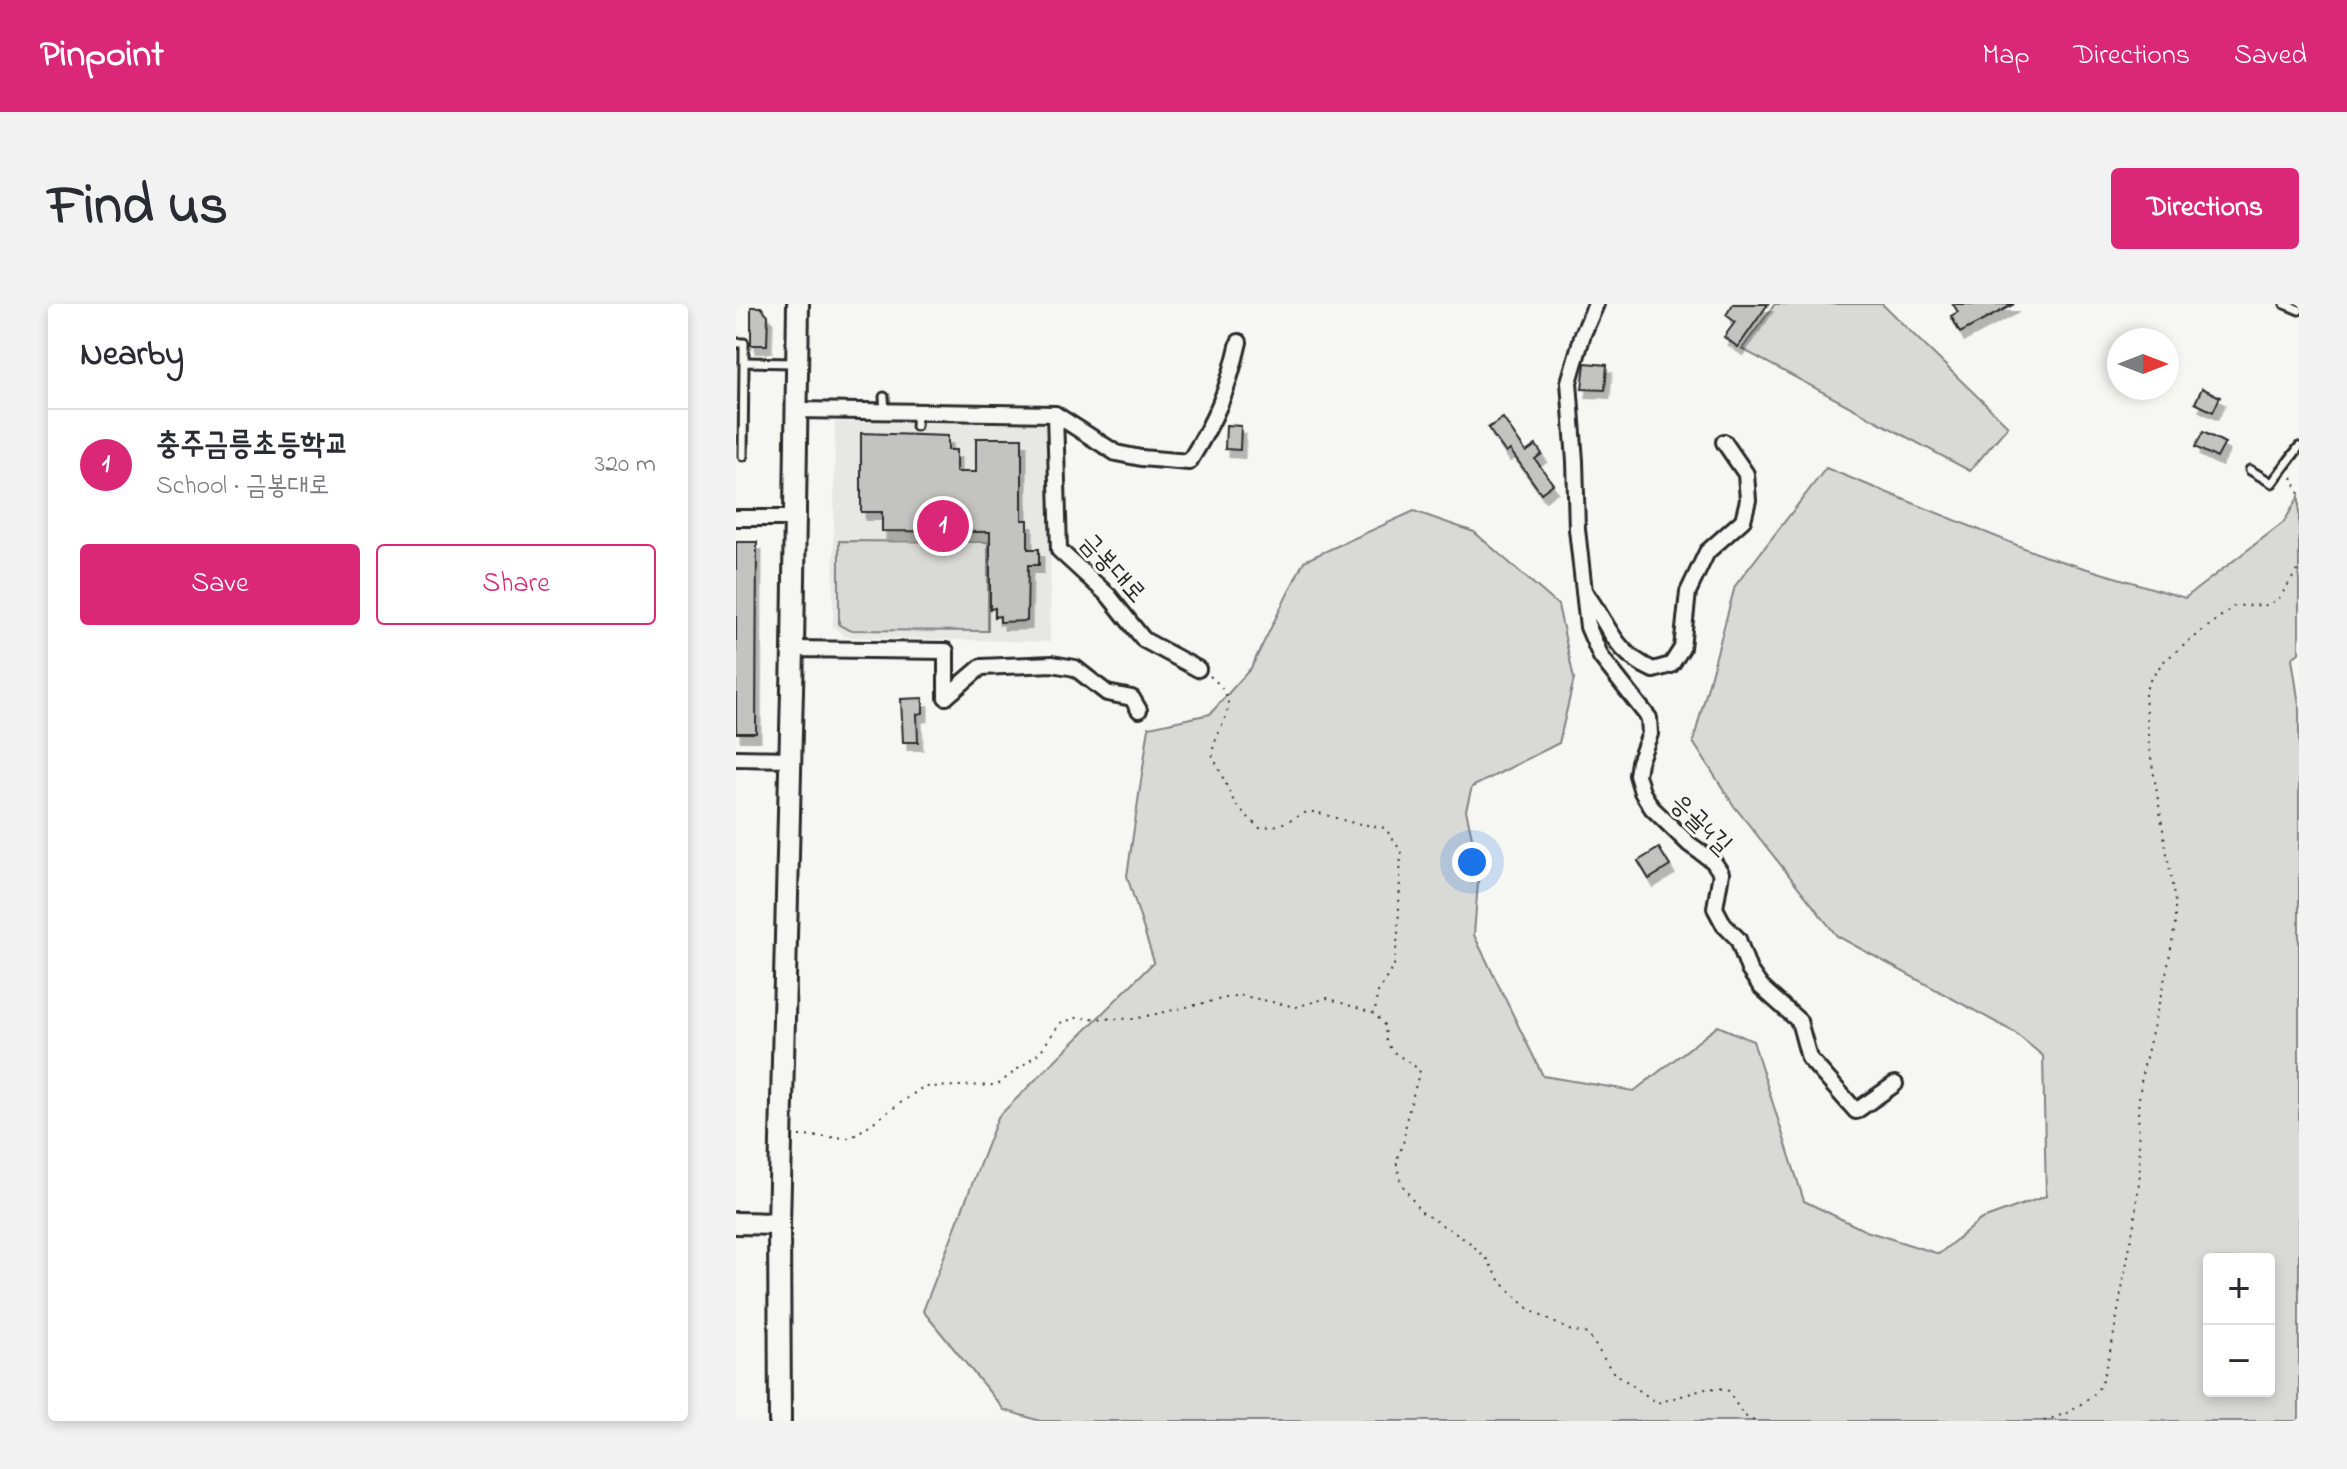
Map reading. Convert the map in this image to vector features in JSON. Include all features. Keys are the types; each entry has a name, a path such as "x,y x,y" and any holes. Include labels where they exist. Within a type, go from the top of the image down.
{"street":[{"path":"780,1421 779,1224 798,304"},
{"name":"응골4길","path":"1596,304 1583,334 1569,382 1577,529 1588,627 1601,657 1649,718 1650,734 1637,775 1642,792 1652,808 1689,844 1713,861 1721,873 1715,908 1724,925 1738,939 1749,970 1761,987 1799,1021 1809,1058 1856,1111 1895,1084"},
{"path":"796,410 885,405 916,419 1055,414 1116,453 1189,462 1219,408 1230,381 1239,342"},
{"name":"금봉대로","path":"1055,414 1059,550 1109,596 1144,640 1198,669"},
{"name":"응골4길","path":"1584,591 1603,616 1608,631 1620,649 1635,662 1653,670 1671,665 1682,648 1688,592 1707,552 1743,520 1748,500 1746,474 1724,442"},
{"path":"736,518 795,518"},
{"path":"793,649 946,651 946,697 981,667 1052,664 1075,668 1107,693 1132,698 1139,710"},
{"path":"736,758 791,759"},
{"path":"736,1223 779,1224"}],"lane":[{"path":"2285,304 2299,310"},
{"path":"736,343 744,343 743,456"},
{"path":"744,362 796,363"},
{"path":"2250,470 2272,483 2299,447"}],"path":[{"path":"2287,465 2299,494"},
{"path":"2044,1421 2070,1412 2101,1385 2112,1344 2135,1218 2140,1173 2138,1108 2142,1074 2157,1019 2175,925 2175,902 2149,745 2145,695 2148,683 2163,662 2234,606 2266,605 2278,600 2299,568"},
{"path":"1198,669 1225,688 1227,717 1218,732 1212,754 1235,804 1253,825 1270,828 1307,812 1316,812 1385,828 1401,851 1396,959 1377,994 1375,1014"},
{"path":"782,1135 851,1138 923,1087 997,1085 1040,1052 1060,1023 1076,1018 1134,1019 1239,995 1296,1007 1327,998 1375,1014 1385,1026 1386,1040 1392,1051 1420,1070 1403,1145 1396,1160 1401,1183 1420,1211 1469,1242 1486,1258 1502,1283 1530,1310 1569,1330 1588,1334 1612,1371 1657,1403 1709,1388 1727,1389 1743,1415 1754,1421"}],"shaded area":[{"path":"1775,304 1882,304 2008,426 1970,471 1742,349"},
{"path":"835,422 1052,424 1050,642 846,637 833,627"},
{"path":"1826,468 2044,556 2185,598 2284,522 2299,496 2299,653 2292,658 2299,705 2299,1421 1040,1421 1004,1410 923,1311 998,1117 1154,962 1127,876 1149,727 1210,714 1251,668 1304,561 1414,511 1474,532 1558,605 1574,679 1559,743 1472,787 1466,810 1479,869 1474,935 1543,1076 1634,1091 1718,1026 1753,1041 1804,1201 1866,1231 1939,1254 1980,1220 2046,1196 2043,1056 2014,1032 1837,936 1734,806 1693,742 1735,586"},
{"path":"839,541 988,542 988,631 849,630 839,625"}],"building":[{"path":"1733,304 1768,304 1738,347 1724,337 1735,322 1726,315"},
{"path":"1953,304 2014,304 1960,333 1951,316 1958,312"},
{"path":"751,307 761,307 768,315 767,345 751,345"},
{"path":"1585,363 1607,365 1605,390 1582,389"},
{"path":"2202,388 2220,397 2213,412 2195,403"},
{"path":"1503,418 1526,452 1536,445 1542,454 1535,459 1553,484 1541,493 1510,450 1506,453 1488,428"},
{"path":"1226,425 1241,426 1240,450 1225,449"},
{"path":"2203,432 2225,443 2217,458 2195,447"},
{"path":"861,433 948,436 948,450 956,450 956,472 976,472 976,438 1022,438 1022,520 1028,520 1028,549 1039,549 1039,565 1028,565 1027,621 1000,622 1000,616 995,617 995,608 990,609 990,532 882,531 882,512 861,512"},
{"path":"736,542 757,542 756,733 736,733"},
{"path":"923,698 923,713 917,714 918,742 903,742 901,699"},
{"path":"1659,848 1670,866 1649,879 1638,861"}],"place":[{"name":"충주금릉초등학교","path":"943,526"}]}
